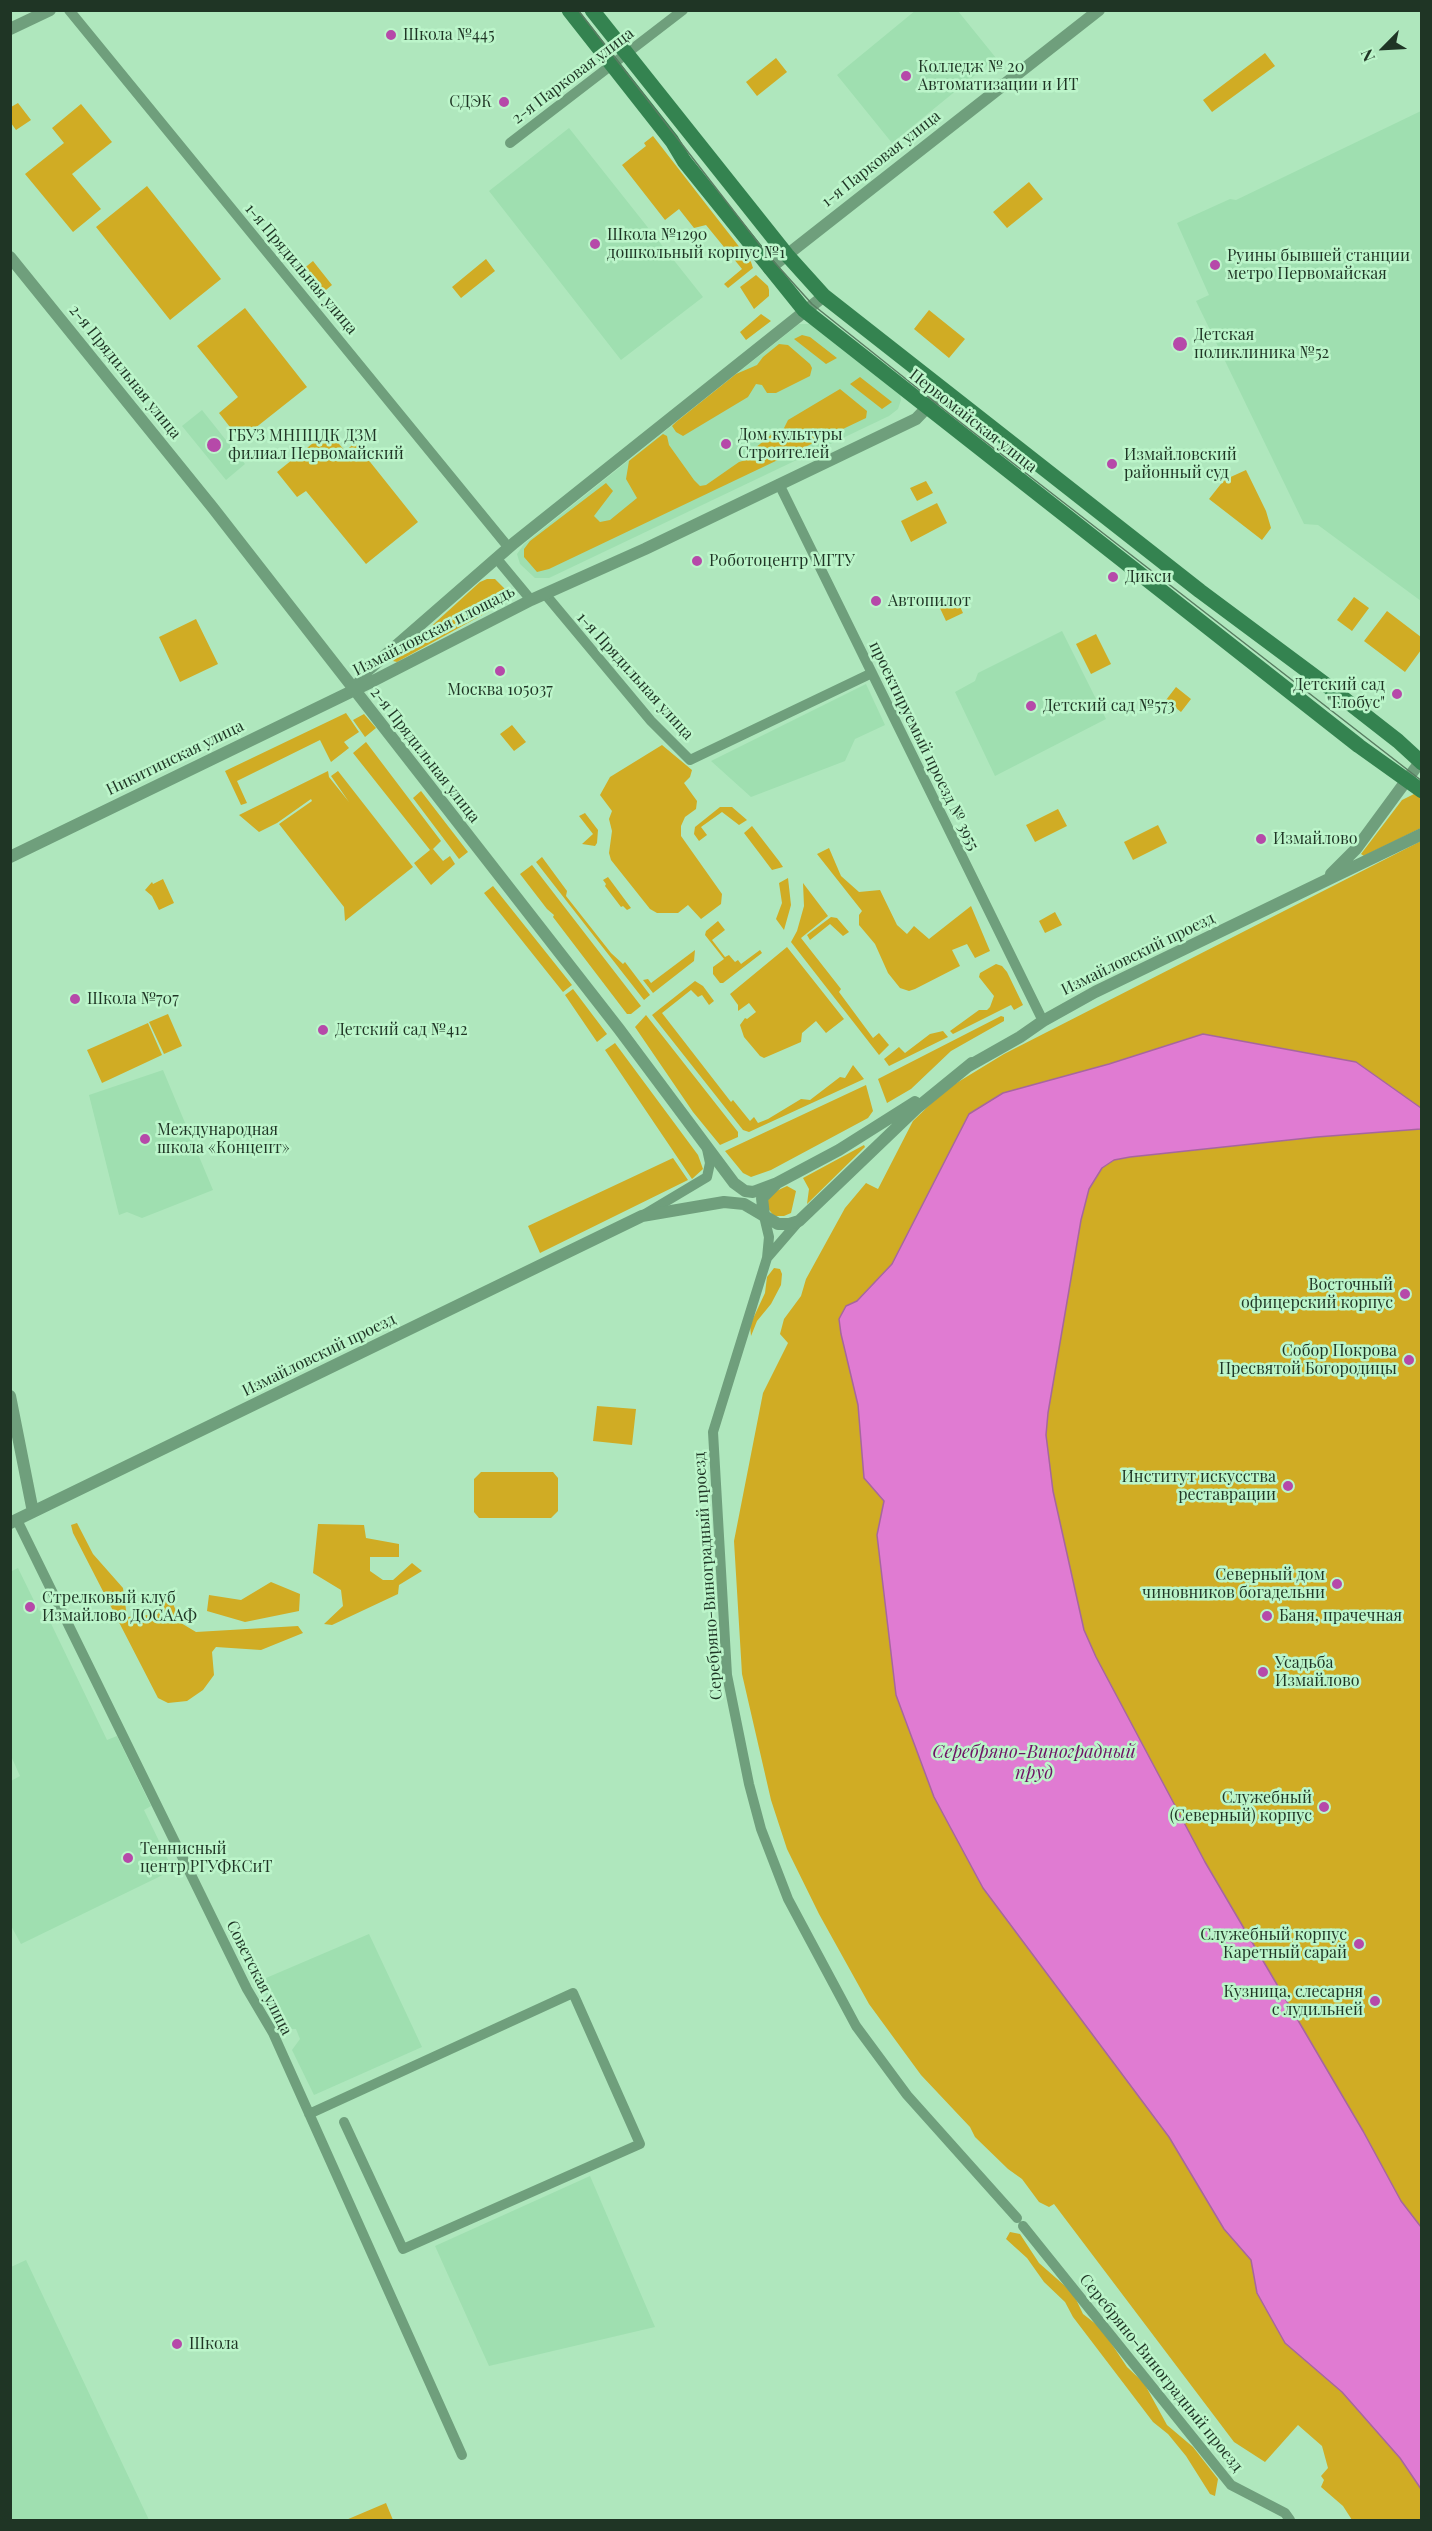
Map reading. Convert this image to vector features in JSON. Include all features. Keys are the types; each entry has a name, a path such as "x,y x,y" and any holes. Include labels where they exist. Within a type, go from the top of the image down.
{"main road":[{"name":"Первомайская улица","path":"569,10 672,141 684,161 804,310 1382,764 1422,791"},
{"name":"Первомайская улица","path":"592,10 787,255 824,296 1200,591 1398,741 1421,763"},
{"path":"1277,681 1287,676 1298,663"}],"street":[{"path":"10,29 50,10"},
{"name":"1-я Прядильная улица","path":"69,10 509,548"},
{"name":"2-я Парковая улица","path":"510,143 683,10"},
{"name":"1-я Парковая улица","path":"769,269 1099,10"},
{"name":"2-я Прядильная улица","path":"10,257 206,499 619,1029 734,1183 745,1191 761,1190 777,1183"},
{"name":"Измайловская площадь","path":"355,690 366,672 509,548 824,296"},
{"name":"Измайловская площадь","path":"355,690 531,600 916,419 943,391"},
{"name":"проектируемый проезд № 3955","path":"779,484 1043,1021"},
{"path":"497,559 531,600"},
{"name":"1-я Прядильная улица","path":"545,594 651,721 690,760 872,673"},
{"name":"Никитинская улица","path":"10,857 355,690"},
{"name":"Измайловский проезд","path":"1323,880 1356,849 1421,763"},
{"name":"Измайловский проезд","path":"777,1183 889,1120 972,1063 1020,1037 1043,1021 1323,880 1422,834"},
{"name":"Измайловский проезд","path":"767,1257 799,1221 918,1107 972,1063"},
{"name":"Измайловский проезд","path":"14,1522 642,1216 706,1177 710,1163 707,1148"},
{"path":"764,1216 762,1198 777,1183"},
{"name":"Измайловский проезд","path":"642,1216 724,1202 744,1204 778,1224 799,1221"},
{"name":"Серебряно-Виноградный проезд","path":"764,1216 769,1238 767,1257 713,1432 727,1675 749,1784 761,1829 788,1899 856,2026 907,2095 1020,2222 1231,2485 1285,2513 1290,2520"},
{"path":"10,1396 33,1512"},
{"name":"Советская улица","path":"14,1522 246,1989 273,2033 462,2455"},
{"path":"309,2114 573,1993 640,2144 403,2249 344,2122"}],"shaded area":[{"name":"Колледж № 20 Автоматизации и ИТ","path":"916,10 958,11 996,58 892,143 837,75"},
{"path":"1265,53 1275,66 1212,112 1203,100"},
{"path":"776,58 787,72 757,96 746,82"},
{"path":"18,103 31,120 16,130 11,123 11,107"},
{"path":"81,104 112,142 72,174 101,209 73,232 25,174 64,143 52,128"},
{"path":"1421,111 1421,601 1318,525 1304,524 1196,301 1209,295 1177,223 1230,199 1236,200"},
{"name":"Школа №1290 дошкольный корпус №1","path":"569,128 703,297 621,360 489,191"},
{"path":"653,136 751,262 753,268 728,288 724,284 742,269 706,225 694,228 679,209 665,220 622,165 646,146 644,143"},
{"path":"1029,182 1043,199 1007,228 993,212"},
{"path":"147,186 221,279 170,320 96,227"},
{"path":"486,259 495,271 461,298 452,287"},
{"path":"313,261 332,285 321,294 302,270"},
{"path":"756,275 768,286 769,296 754,309 740,287"},
{"path":"245,308 307,387 240,440 219,413 238,397 197,346"},
{"path":"929,310 965,339 949,358 914,329"},
{"path":"761,314 771,321 746,340 740,332"},
{"path":"799,324 811,324 900,394 898,409 889,416 549,578 535,578 520,564 517,554 524,544"},
{"path":"802,335 810,337 837,358 826,364 794,339"},
{"path":"779,344 788,345 810,364 812,368 810,376 776,393 767,393 762,385 756,384 748,397 683,436 676,432 672,426 676,422 736,374 757,365"},
{"path":"860,377 892,402 882,409 850,384"},
{"path":"840,389 867,411 866,418 549,569 537,572 524,557 524,549 530,541 606,483 613,491 594,516 600,522 610,520 637,498 626,479 629,461 663,434 667,436 669,445 694,480 700,486 706,485 739,462 749,459 754,449 772,434 782,432 788,420"},
{"name":"ГБУЗ МНПЦДК ДЗМ филиал Первомайский","path":"202,410 245,464 226,480 182,426"},
{"path":"328,431 345,451 355,443 418,522 366,564 306,491 297,497 277,472"},
{"path":"1246,470 1266,511 1271,528 1262,540 1209,499 1224,480"},
{"path":"926,481 933,493 917,501 910,488"},
{"path":"937,503 947,523 911,542 901,521"},
{"path":"495,579 508,592 502,604 397,662 393,661 480,582"},
{"path":"1354,597 1369,608 1352,631 1337,620"},
{"path":"956,598 963,613 946,621 939,606"},
{"path":"1387,611 1421,637 1421,650 1405,672 1364,641"},
{"path":"196,619 218,664 180,682 159,637"},
{"name":"Детский сад №573","path":"1062,631 1106,719 995,776 955,692 975,681 978,673"},
{"path":"1096,634 1111,664 1091,674 1076,644"},
{"path":"866,684 885,725 855,739 845,761 751,797 711,761"},
{"path":"1176,687 1191,699 1181,712 1166,700"},
{"path":"346,713 359,732 344,742 349,748 331,762 320,740 237,781 247,803 241,805 225,771"},
{"path":"364,714 376,728 365,737 353,720"},
{"path":"512,725 526,742 514,751 500,734"},
{"path":"366,742 441,841 433,849 443,861 450,856 455,864 431,885 414,863 430,850 353,753"},
{"path":"662,745 692,770 690,777 684,783 697,801 696,809 685,817 681,826 681,836 722,894 721,904 701,919 688,905 678,913 657,913 650,909 611,860 609,853 612,831 609,819 612,811 600,795 610,777"},
{"path":"328,771 329,777 349,802 331,776 338,771 413,867 345,921 344,907 279,824 312,801 311,799 277,823 259,832 239,815"},
{"path":"421,791 468,852 459,859 413,798"},
{"path":"1414,794 1421,798 1421,828 1364,856 1361,854 1402,800"},
{"path":"720,807 732,807 747,820 739,825 722,812 701,827 707,835 699,841 694,834 695,827"},
{"path":"1058,809 1067,826 1035,842 1026,825"},
{"path":"585,813 598,830 595,846 582,844 593,834 579,816"},
{"path":"1158,825 1167,843 1133,860 1124,842"},
{"path":"752,826 783,867 772,870 744,833"},
{"path":"1421,841 1421,1108 1356,1062 1203,1034 1109,1064 969,1114 892,1264 857,1301 846,1306 839,1320 858,1405 864,1478 884,1501 877,1535 896,1695 934,1797 983,1888 1169,2137 1224,2229 1251,2260 1257,2293 1285,2343 1342,2392 1400,2458 1421,2489 1421,2520 1352,2520 1343,2506 1321,2487 1324,2480 1321,2476 1328,2468 1322,2446 1298,2425 1265,2462 1234,2442 1054,2204 1049,2207 1039,2202 1022,2179 1008,2169 975,2137 970,2127 921,2075 869,2004 819,1914 787,1849 771,1800 742,1674 734,1541 763,1393 788,1343 780,1334 784,1319 801,1296 806,1279 845,1208 866,1183 878,1189 913,1121 945,1090 1004,1054"},
{"path":"829,848 841,876 859,892 880,890 897,925 907,934 914,926 929,939 971,906 990,951 975,958 967,944 952,950 960,966 915,989 909,991 900,988 888,973 875,944 859,925 859,915 862,911 817,854"},
{"path":"542,857 567,891 566,896 611,953 623,964 625,962 650,995 644,1000 536,862"},
{"path":"532,865 641,1006 631,1014 627,1014 553,917 554,915 520,874"},
{"path":"608,877 631,908 627,910 621,907 605,886 603,880"},
{"path":"788,878 791,905 784,930 776,919 782,903 779,883"},
{"path":"163,879 174,903 159,910 152,896 145,890 152,882 153,884"},
{"path":"803,883 828,916 801,938 841,989 839,992 873,1038 879,1033 889,1045 879,1055 791,942 797,931 804,906"},
{"path":"493,886 572,985 563,992 484,893"},
{"path":"1055,912 1062,925 1045,933 1039,921"},
{"path":"831,917 837,918 849,932 843,936 830,924 810,940 807,935"},
{"path":"718,921 725,930 712,940 725,957 729,955 735,962 738,960 741,964 760,950 762,953 723,983 720,983 713,974 713,967 724,959 705,935 706,931"},
{"path":"787,947 844,1019 826,1033 816,1021 802,1033 801,1042 764,1058 744,1037 740,1025 745,1018 747,1019 756,1012 749,1003 738,1011 738,1005 730,994"},
{"path":"695,950 694,961 653,993 643,980 648,979 651,983"},
{"path":"996,964 1002,966 1007,972 1023,1005 1014,1010 1011,1005 953,1034 950,1031 979,1010 987,1010 990,1007 994,996 979,977 980,973"},
{"path":"695,981 703,986 714,1001 709,1005 702,995 698,997 691,990 662,1013 731,1102 733,1100 750,1121 754,1117 758,1123 801,1099 810,1100 840,1077 845,1078 853,1065 864,1079 749,1132 743,1130 652,1015"},
{"path":"573,989 607,1034 597,1042 565,995"},
{"path":"168,1014 182,1046 164,1054 149,1022"},
{"path":"646,1015 738,1132 738,1137 720,1145 693,1112 635,1027"},
{"path":"1001,1016 1004,1017 1004,1021 951,1051 911,1089 887,1103 878,1079"},
{"path":"148,1023 162,1055 102,1083 87,1050"},
{"path":"943,1031 948,1037 889,1066 884,1059 899,1047 905,1053 930,1034"},
{"path":"615,1043 698,1155 703,1169 692,1179 605,1050"},
{"name":"Международная школа «Концепт»","path":"163,1070 213,1190 142,1218 127,1212 119,1215 89,1095"},
{"path":"866,1085 873,1111 868,1118 771,1170 751,1177 743,1173 725,1151"},
{"name":"Усадьба Измайлово","path":"1421,1129 1421,2227 1401,2201 1363,2131 1205,1862 1096,1657 1084,1631 1053,1491 1046,1435 1081,1220 1089,1189 1102,1168 1114,1160 1130,1157 1317,1137"},
{"path":"864,1145 865,1147 807,1204 809,1189 803,1178"},
{"path":"673,1158 688,1180 540,1253 528,1226"},
{"path":"787,1186 796,1191 791,1213 774,1216 766,1206 770,1194"},
{"path":"774,1268 780,1269 781,1285 771,1304 757,1321 751,1336 750,1325 765,1293 767,1277"},
{"path":"597,1406 636,1409 632,1445 593,1441"},
{"path":"481,1472 553,1472 558,1478 558,1511 551,1518 479,1518 474,1512 474,1479"},
{"path":"77,1523 93,1554 123,1588 127,1617 158,1614 169,1594 181,1623 196,1632 298,1626 303,1633 261,1650 216,1647 212,1652 214,1675 203,1690 187,1701 168,1703 158,1698 73,1533 71,1525"},
{"path":"318,1524 364,1525 366,1538 399,1544 399,1557 370,1557 370,1571 383,1580 393,1580 412,1563 422,1571 399,1585 398,1594 332,1625 324,1624 343,1606 341,1590 313,1573"},
{"path":"18,1568 39,1611 44,1609 107,1740 117,1736 151,1806 144,1810 173,1870 21,1944 10,1924 11,1781 20,1776 11,1756 10,1572"},
{"path":"271,1582 300,1594 299,1611 245,1622 207,1611 209,1595 241,1600"},
{"path":"369,1934 422,2047 314,2095 292,2050 300,2039 296,2029 283,2029 259,1981"},
{"path":"590,2176 655,2327 489,2366 435,2246"},
{"path":"1010,2232 1020,2234 1039,2263 1073,2293 1083,2314 1101,2328 1127,2367 1144,2383 1167,2425 1193,2447 1218,2479 1215,2496 1210,2494 1186,2456 1168,2434 1153,2422 1073,2317 1065,2302 1044,2282 1027,2258 1006,2239"},
{"path":"26,2260 149,2520 11,2520 11,2267"},
{"path":"386,2503 393,2520 346,2520"}],"water":[{"name":"Серебряно-Виноградный пруд","path":"1203,1034 1356,1062 1421,1108 1421,1129 1317,1137 1130,1157 1114,1160 1102,1168 1089,1189 1081,1220 1048,1413 1046,1435 1053,1491 1084,1630 1096,1657 1205,1862 1363,2131 1401,2201 1421,2227 1421,2489 1400,2458 1342,2392 1285,2343 1257,2293 1251,2260 1224,2229 1169,2137 983,1888 934,1797 896,1695 877,1535 884,1501 864,1478 858,1405 841,1334 839,1319 846,1306 857,1301 892,1264 969,1114 1003,1093 1109,1064"}],"tram line":[{"path":"578,10 767,254 812,304 951,415 1422,781"}],"place":[{"name":"Школа №445","path":"391,35"},
{"name":"Колледж № 20 Автоматизации и ИТ","path":"906,76"},
{"name":"СДЭК","path":"504,102"},
{"name":"Школа №1290 дошкольный корпус №1","path":"595,244"},
{"name":"Руины бывшей станции метро Первомайская","path":"1215,265"},
{"name":"Детская поликлиника №52","path":"1180,344"},
{"name":"Дом культуры Строителей","path":"726,444"},
{"name":"ГБУЗ МНПЦДК ДЗМ филиал Первомайский","path":"214,445"},
{"name":"Измайловский районный суд","path":"1112,464"},
{"name":"Роботоцентр МГТУ","path":"697,561"},
{"name":"Дикси","path":"1113,577"},
{"name":"Автопилот","path":"876,601"},
{"name":"Москва 105037","path":"500,671"},
{"name":"Детский сад \"Глобус\"","path":"1397,694"},
{"name":"Детский сад №573","path":"1031,706"},
{"name":"Измайлово","path":"1261,839"},
{"name":"Школа №707","path":"75,999"},
{"name":"Детский сад №412","path":"323,1030"},
{"name":"Международная школа «Концепт»","path":"145,1139"},
{"name":"Восточный офицерский корпус","path":"1405,1294"},
{"name":"Собор Покрова Пресвятой Богородицы","path":"1409,1360"},
{"name":"Институт искусства реставрации","path":"1288,1486"},
{"name":"Северный дом чиновников богадельни","path":"1337,1584"},
{"name":"Стрелковый клуб Измайлово ДОСААФ","path":"30,1607"},
{"name":"Баня, прачечная","path":"1267,1616"},
{"name":"Усадьба Измайлово","path":"1263,1672"},
{"name":"Служебный (Северный) корпус","path":"1324,1807"},
{"name":"Теннисный центр РГУФКСиТ","path":"128,1858"},
{"name":"Служебный корпус Каретный сарай","path":"1359,1944"},
{"name":"Кузница, слесарня с лудильней","path":"1375,2001"},
{"name":"Школа","path":"177,2344"}]}
